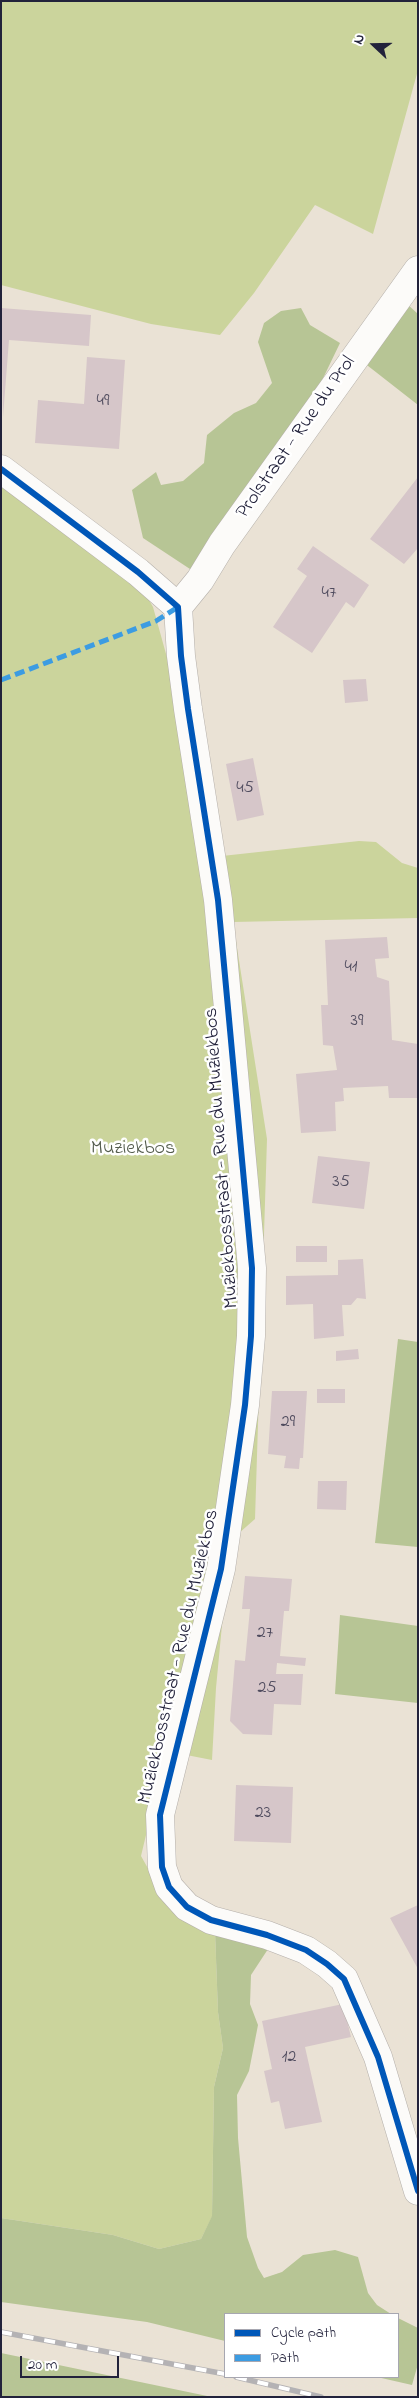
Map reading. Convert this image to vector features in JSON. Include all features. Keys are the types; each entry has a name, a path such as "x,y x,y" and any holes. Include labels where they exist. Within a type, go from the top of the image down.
{"street":[{"name":"Prolstraat - Rue du Prol","path":"178,607 200,580 234,527 418,270"},
{"path":"1,469 131,567 178,607"},
{"name":"Muziekbosstraat - Rue du Muziekbos","path":"178,607 181,656 188,709 218,900 252,1268 252,1336 245,1405 220,1569 160,1815 162,1867 169,1886 187,1907 211,1920 267,1935 306,1950 327,1964 344,1979 378,2057 418,2190"}],"green space":[{"path":"1,1 418,1 418,70 373,234 315,205 254,293 220,335 151,324 1,285"},
{"path":"406,303 418,314 418,405 363,362"},
{"path":"301,308 310,325 340,343 314,397 193,571 143,538 132,490 156,472 161,485 183,481 204,463 207,435 234,413 256,403 272,383 258,342 264,323 281,311"},
{"name":"Muziekbos","path":"1,477 133,572 153,607 222,856 359,841 376,842 402,863 418,868 418,918 233,922 267,1139 255,1519 230,1541 216,1688 212,1760 166,1751 141,1856 163,1895 215,1931 218,2012 223,2048 214,2087 212,2217 201,2239 159,2249 113,2235 1,2218"},
{"path":"398,1339 418,1342 418,1547 375,1543"},
{"path":"340,1615 418,1626 418,1703 335,1694"},
{"path":"215,1931 272,1943 251,1975 250,2004 258,2025 249,2071 237,2095 238,2138 247,2237 258,2268 264,2278 282,2272 303,2255 335,2250 358,2257 368,2293 377,2305 389,2313 224,2313 224,2341 147,2322 1,2302 1,2218 113,2235 159,2249 201,2239 212,2216 214,2087 223,2048 218,2012"},
{"path":"399,2318 418,2328 418,2364 412,2385 381,2378 399,2378"},
{"path":"1,2353 212,2397 1,2397"}],"building":[{"path":"1,308 91,315 89,346 9,340 3,417"},
{"path":"87,357 125,360 119,449 35,443 38,400 84,404"},
{"path":"418,477 418,548 404,564 370,539"},
{"path":"313,546 369,585 354,608 346,602 312,653 273,627 307,576 297,569"},
{"path":"366,679 368,701 345,703 343,680"},
{"path":"253,758 264,815 237,821 226,764"},
{"path":"387,937 389,958 375,959 377,977 389,981 392,1040 418,1044 418,1098 389,1098 388,1086 343,1088 344,1101 335,1102 336,1131 301,1133 296,1074 337,1070 333,1046 323,1045 321,1005 328,1005 325,940"},
{"path":"318,1156 370,1162 364,1209 312,1203"},
{"path":"296,1246 327,1246 327,1262 296,1262"},
{"path":"363,1259 366,1299 357,1298 351,1305 342,1305 344,1336 314,1339 313,1304 286,1305 286,1276 338,1275 338,1260"},
{"path":"358,1349 359,1359 336,1361 336,1351"},
{"path":"317,1389 345,1389 345,1403 317,1403"},
{"path":"272,1391 307,1391 303,1458 300,1458 299,1469 284,1468 286,1456 268,1454"},
{"path":"318,1481 347,1481 346,1510 317,1509"},
{"path":"245,1576 292,1579 289,1611 284,1611 280,1656 306,1658 305,1666 277,1663 276,1674 303,1674 301,1705 274,1704 272,1735 243,1734 230,1721 235,1660 245,1661 250,1609 242,1609"},
{"path":"236,1785 293,1787 291,1843 234,1841"},
{"path":"418,1905 418,1969 390,1918"},
{"path":"343,2004 351,2037 305,2047 322,2122 285,2129 279,2101 271,2103 264,2071 272,2069 262,2021"}],"railway":[{"path":"1,2332 224,2374"},
{"path":"240,2378 321,2397"}],"marked path":[{"path":"1,680 156,621 178,607"}],"cycle path":[{"path":"1,469 138,572 178,607 181,656 188,709 218,900 252,1268 251,1336 245,1405 221,1569 160,1815 162,1867 169,1887 187,1907 211,1920 267,1935 306,1950 327,1964 344,1979 378,2057 418,2191"}]}
